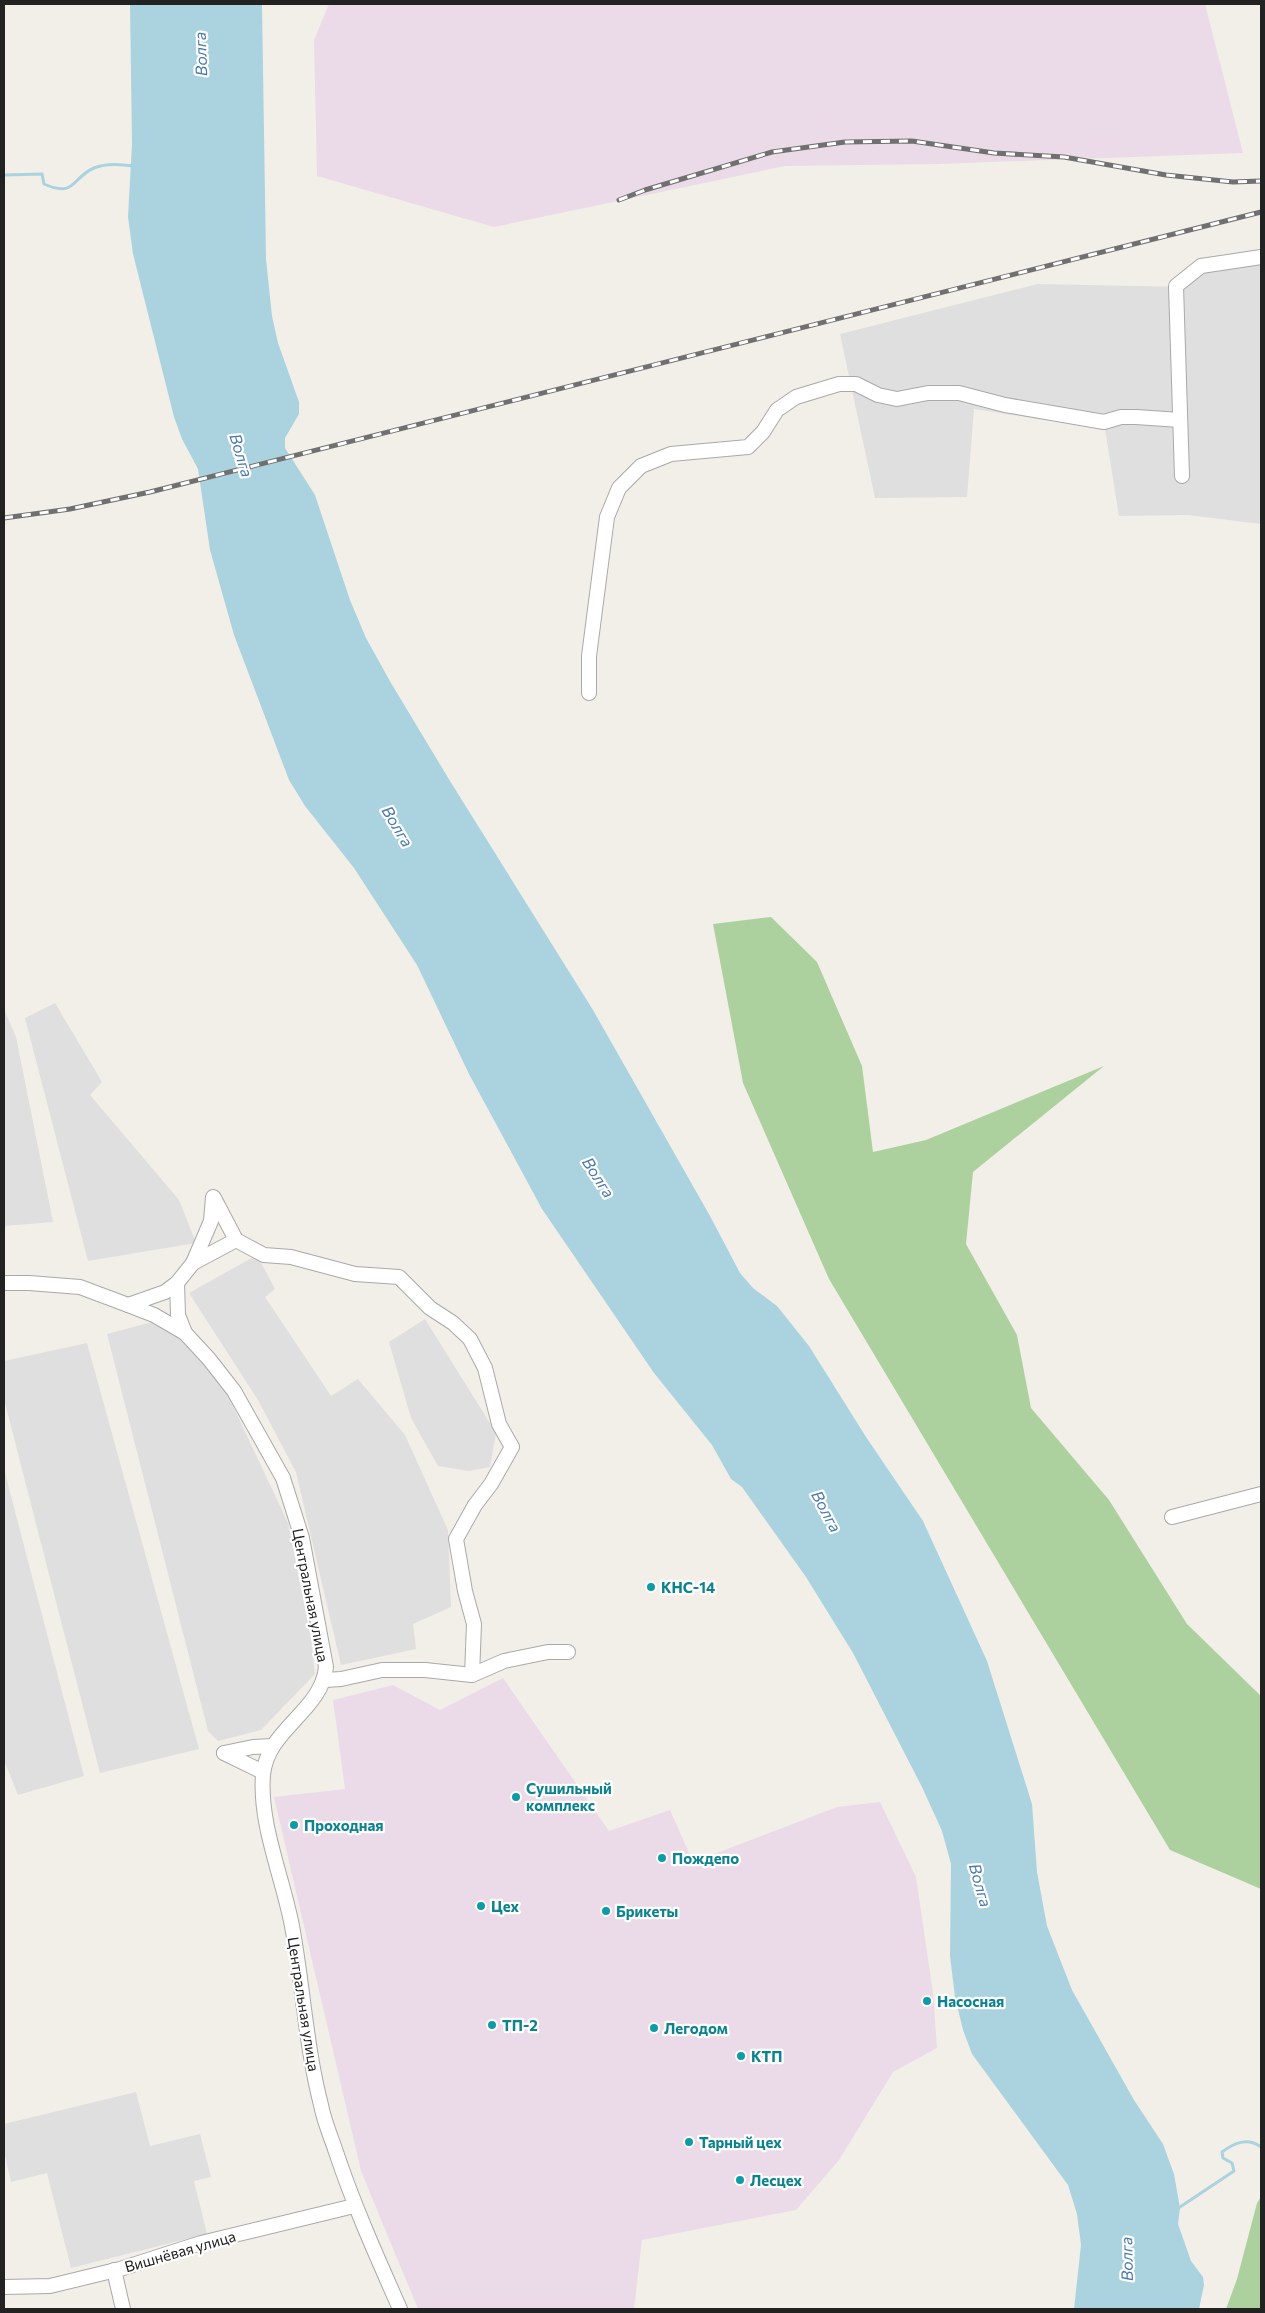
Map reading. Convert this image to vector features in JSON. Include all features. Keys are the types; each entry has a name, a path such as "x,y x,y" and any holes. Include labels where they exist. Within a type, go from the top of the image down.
{"street":[{"path":"1182,476 1176,286 1201,266 1261,257"},
{"path":"589,694 592,629 607,517 619,488 641,466 671,454 748,447 763,432 777,410 796,397 839,384 856,384 878,395 896,400 928,392 959,393 1005,405 1104,422 1136,417 1180,420"},
{"path":"128,1305 165,1292 177,1283 193,1263 211,1221 213,1197 236,1240 264,1255 291,1257 355,1274 399,1277 430,1308 453,1322 470,1339 485,1368 499,1424 512,1447 456,1539 465,1591 474,1624 472,1675"},
{"path":"193,1263 236,1240"},
{"name":"Центральная улица","path":"4,1283 80,1287 154,1315 185,1333 209,1359 234,1391 283,1478 302,1538 324,1648 326,1667 325,1680 318,1692 272,1746 263,1772 262,1790 292,1925 310,2048 321,2106 354,2206 400,2309"},
{"path":"177,1283 178,1315 185,1333"},
{"path":"1172,1517 1261,1494"},
{"path":"325,1680 341,1679 382,1670 425,1670 472,1675 504,1661 548,1652 568,1652"},
{"path":"263,1772 224,1753 253,1747 272,1746"},
{"name":"Вишнёвая улица","path":"4,2287 50,2286 114,2270 201,2243 354,2206"},
{"path":"114,2270 123,2309"}],"shaded area":[{"path":"329,4 1205,4 1243,153 938,164 785,166 494,227 317,176 314,40"},
{"path":"1261,263 1261,524 1188,515 1119,516 1105,429 974,409 967,497 875,498 840,334 1038,284 1183,287 1207,272"},
{"path":"55,1003 102,1082 90,1095 179,1200 196,1243 88,1261 25,1018"},
{"path":"4,1009 16,1037 53,1222 4,1226"},
{"path":"257,1255 275,1289 265,1297 331,1396 358,1379 405,1435 448,1530 451,1607 413,1624 416,1649 341,1665 296,1472 258,1400 189,1293"},
{"path":"425,1319 496,1433 490,1467 469,1471 438,1466 411,1418 389,1342"},
{"path":"152,1322 178,1335 225,1389 288,1523 311,1639 315,1674 261,1730 218,1741 208,1731 107,1334"},
{"path":"87,1343 199,1749 100,1773 4,1399 4,1361"},
{"path":"4,1469 84,1776 18,1795 4,1760"},
{"path":"503,1678 609,1831 670,1810 693,1862 837,1807 880,1802 916,1877 933,1993 937,2048 893,2072 839,2160 796,2210 642,2240 634,2309 418,2309 361,2171 274,1797 345,1789 333,1700 393,1685 440,1710"},
{"path":"136,2092 150,2146 200,2134 211,2177 194,2181 207,2234 71,2268 47,2173 11,2182 4,2151 4,2124"}],"green space":[{"path":"771,917 817,962 862,1066 873,1152 926,1140 1104,1066 973,1172 966,1244 1017,1335 1031,1408 1109,1500 1187,1624 1261,1696 1261,1889 1170,1850 829,1279 743,1083 713,924"},
{"path":"1261,2197 1261,2309 1226,2309 1237,2279 1257,2203"}],"water":[{"name":"Волга","path":"130,4 262,4 266,259 272,316 278,343 299,402 299,414 285,438 285,448 315,495 350,600 366,638 450,781 593,1010 710,1216 740,1273 753,1288 777,1306 809,1346 866,1437 923,1521 987,1661 1032,1804 1037,1872 1047,1926 1072,1990 1134,2100 1163,2144 1174,2174 1180,2208 1178,2224 1191,2261 1203,2277 1204,2285 1199,2309 1074,2309 1081,2245 1077,2214 1068,2185 972,2054 963,2030 955,1997 950,1956 951,1864 942,1831 922,1787 853,1653 806,1577 742,1487 731,1479 712,1445 654,1373 542,1209 469,1074 417,965 354,868 305,806 289,780 234,635 210,550 198,469 182,439 174,417 133,254 128,217 132,144"}],"waterway":[{"path":"4,175 42,174 44,184 62,189 68,188 87,172 99,166 113,164 133,166"},
{"path":"1177,2209 1234,2171 1232,2163 1223,2158 1222,2152 1241,2142 1251,2142 1261,2147"}],"railway":[{"path":"619,200 645,190 772,152 845,142 912,141 994,153 1064,157 1166,175 1233,182 1261,181"},
{"path":"4,518 70,509 150,492 1261,212"}],"place":[{"name":"КНС-14","path":"651,1587"},
{"name":"Сушильный комплекс","path":"516,1797"},
{"name":"Проходная","path":"294,1825"},
{"name":"Пождепо","path":"662,1858"},
{"name":"Цех","path":"481,1906"},
{"name":"Брикеты","path":"606,1911"},
{"name":"Насосная","path":"927,2001"},
{"name":"ТП-2","path":"492,2025"},
{"name":"Легодом","path":"654,2028"},
{"name":"КТП","path":"741,2056"},
{"name":"Тарный цех","path":"689,2142"},
{"name":"Лесцех","path":"740,2180"}]}
